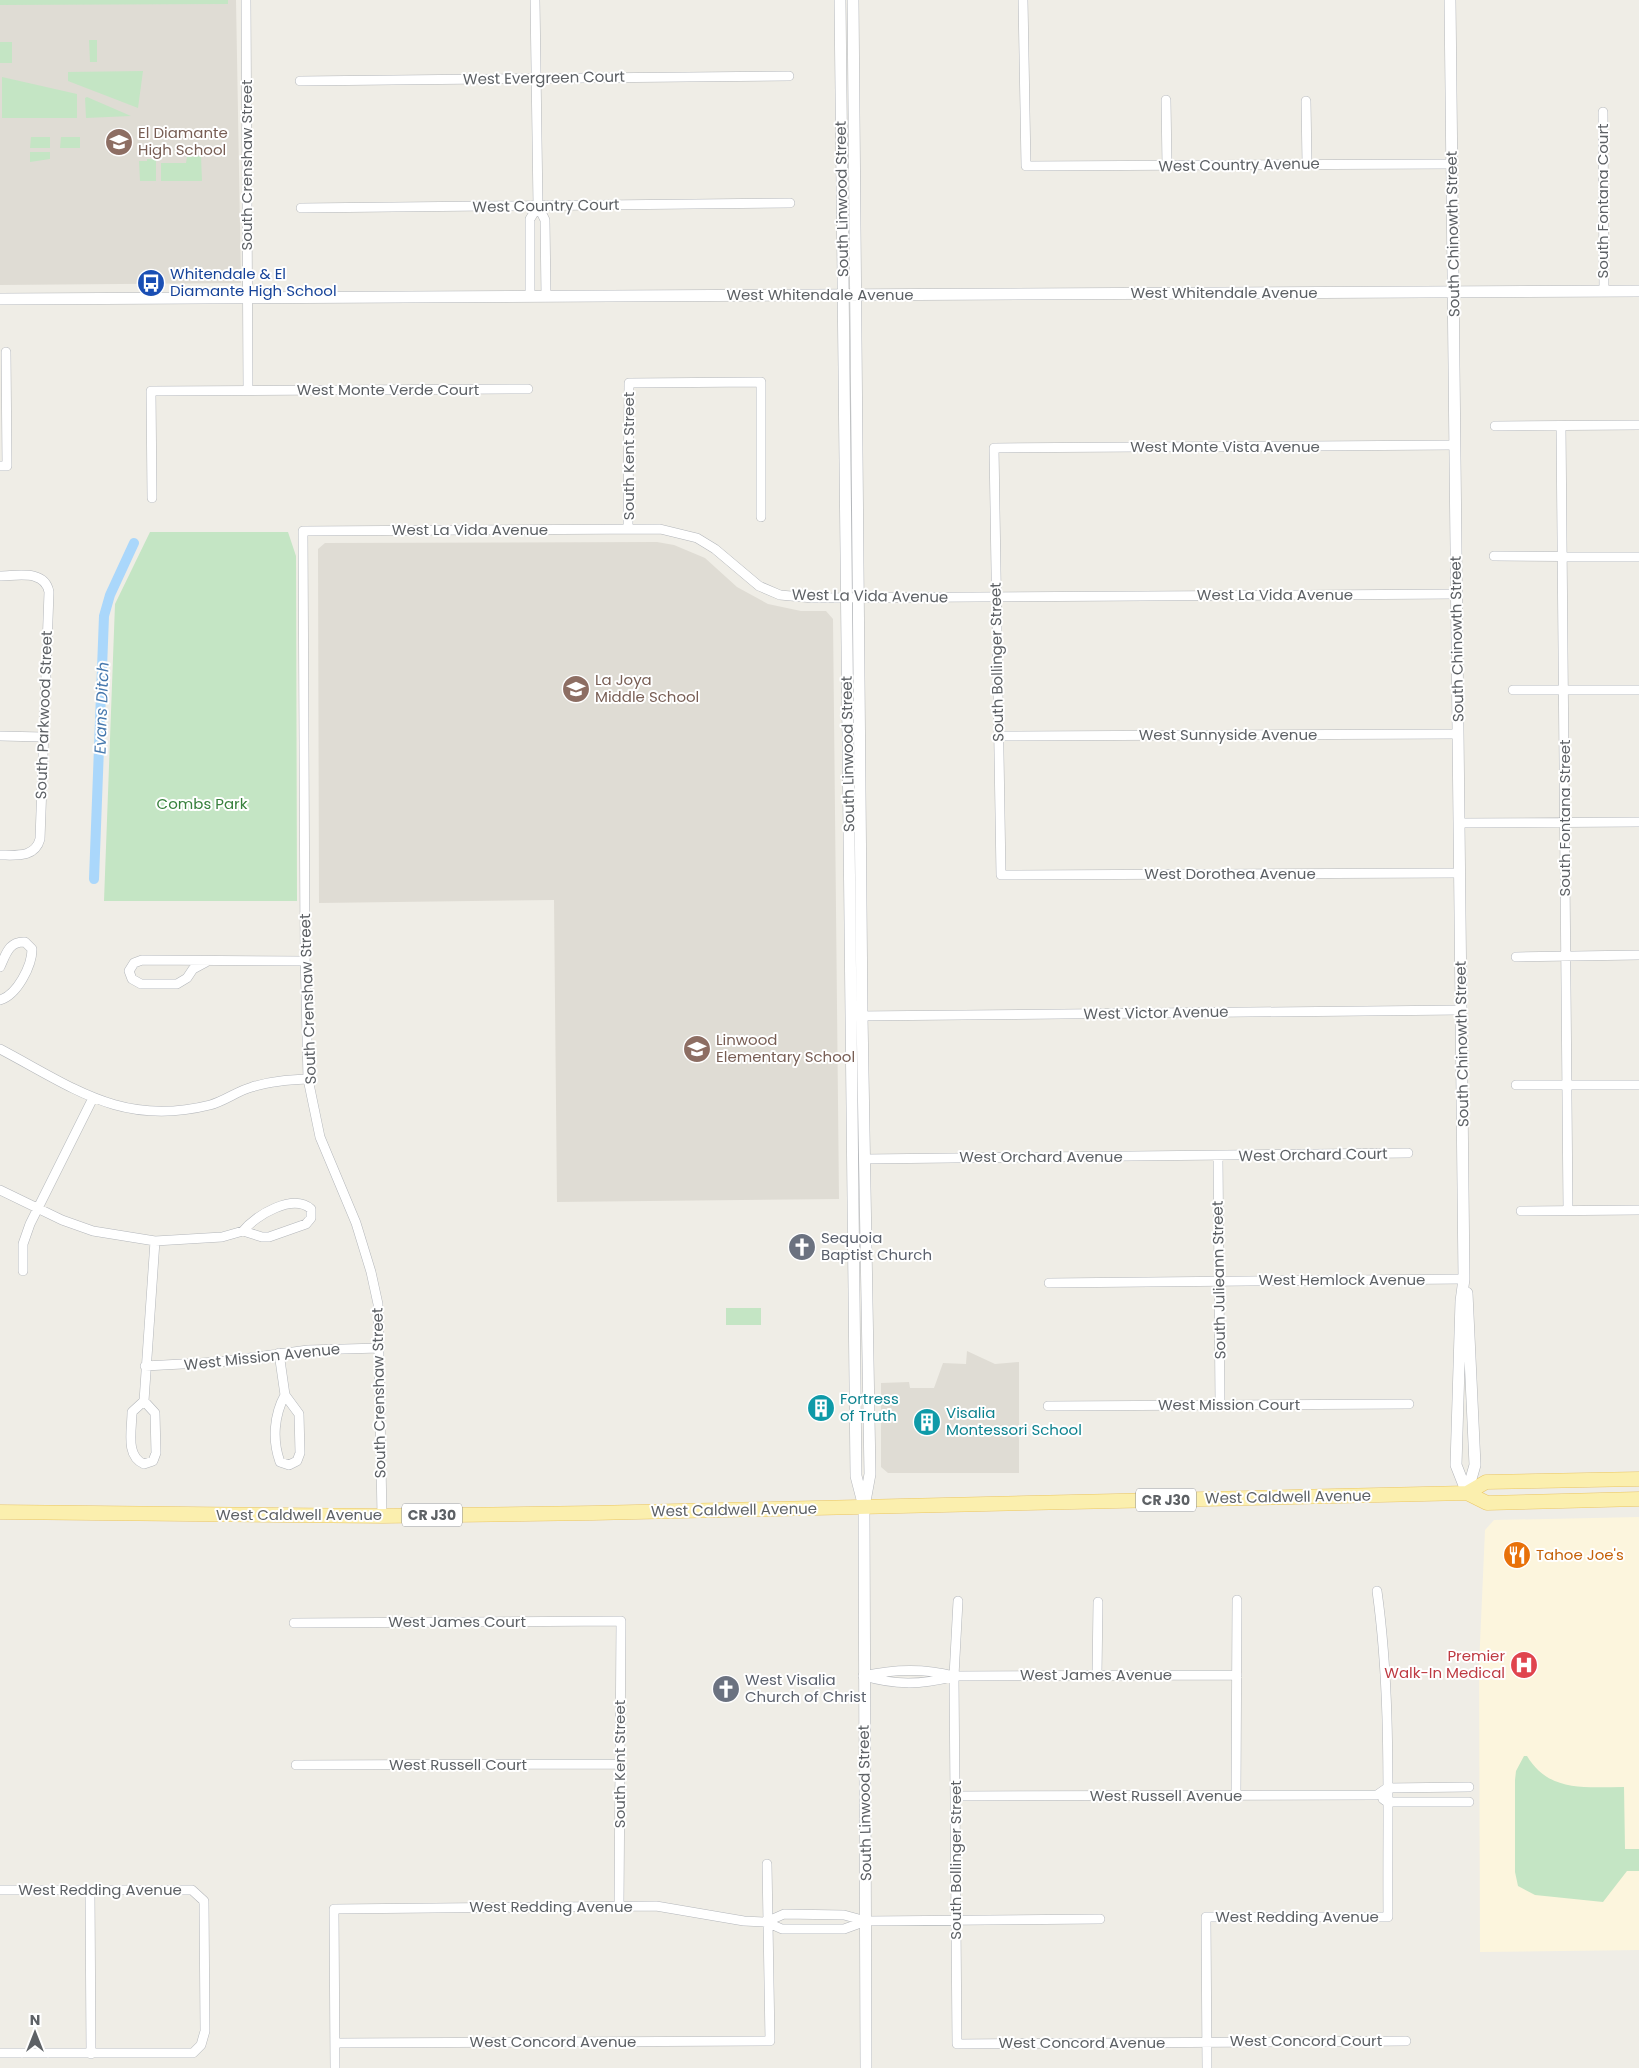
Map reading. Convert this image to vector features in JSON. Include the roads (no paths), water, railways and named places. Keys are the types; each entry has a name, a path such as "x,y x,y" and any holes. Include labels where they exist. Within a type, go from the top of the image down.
{"main road":[{"name":"West Caldwell Avenue","path":"0,1512 382,1516 864,1507 1467,1492 1486,1482 1639,1479"},
{"name":"West Caldwell Avenue","path":"1467,1492 1487,1503 1639,1499"}],"street":[{"name":"South Crenshaw Street","path":"246,0 248,390"},
{"path":"535,0 538,206 544,220 546,296"},
{"name":"South Linwood Street","path":"840,0 848,776 857,1016 865,1159 870,1474 864,1507 863,1676 866,2068"},
{"name":"South Linwood Street","path":"853,0 861,883 857,1016 852,1084 856,1476 864,1507"},
{"name":"West Country Avenue","path":"1023,0 1026,166 1452,164"},
{"name":"South Chinowth Street","path":"1450,0 1464,1279 1461,1301 1456,1465 1467,1492"},
{"name":"West Evergreen Court","path":"300,80 788,76"},
{"path":"1166,100 1166,166"},
{"path":"1306,101 1307,164"},
{"name":"South Fontana Court","path":"1603,112 1604,291"},
{"name":"West Country Court","path":"301,208 790,203"},
{"path":"530,296 530,219 538,206"},
{"name":"West Whitendale Avenue","path":"0,299 1639,291"},
{"path":"4,466 6,352"},
{"name":"South Kent Street","path":"628,529 629,383 761,382 761,517"},
{"name":"West Monte Verde Court","path":"152,498 151,391 528,389"},
{"path":"1495,426 1639,425"},
{"name":"South Fontana Street","path":"1560,426 1568,1210"},
{"name":"West Monte Vista Avenue","path":"994,448 1456,445"},
{"name":"South Bollinger Street","path":"994,448 1001,875"},
{"name":"West La Vida Avenue","path":"303,531 660,529 697,538 716,549 759,586 780,595 813,598 1457,594"},
{"name":"South Crenshaw Street","path":"303,531 305,961 308,1078 320,1137 356,1223 371,1272 378,1304 382,1516"},
{"path":"1494,556 1639,557"},
{"name":"South Parkwood Street","path":"0,576 36,576 46,582 49,594 40,837 36,849 25,854 0,855"},
{"path":"1514,690 1639,690"},
{"name":"West Sunnyside Avenue","path":"998,736 1458,734"},
{"path":"0,736 43,737"},
{"path":"848,776 855,785 857,862 861,883"},
{"path":"1459,823 1639,822"},
{"name":"West Dorothea Avenue","path":"1001,875 1460,873"},
{"path":"0,967 11,946 17,941 25,942 32,949 32,957 13,993 0,1000"},
{"path":"1516,957 1639,955"},
{"path":"206,962 193,969 188,978 177,984 141,984 132,979 129,971 134,963 142,960 206,962 305,961"},
{"name":"West Victor Avenue","path":"857,1016 1461,1010"},
{"path":"0,1049 113,1106 150,1112 180,1112 213,1104 252,1087 308,1078"},
{"path":"852,1084 858,1116 859,1149 865,1159"},
{"path":"1516,1085 1639,1084"},
{"path":"23,1271 23,1244 37,1209 94,1098"},
{"name":"West Orchard Court","path":"1218,1156 1408,1153"},
{"name":"West Orchard Avenue","path":"865,1159 1218,1156"},
{"name":"South Julieann Street","path":"1218,1156 1220,1404"},
{"path":"0,1190 37,1209 92,1231 155,1240 222,1237 244,1231 262,1237 269,1236 306,1224 311,1218 311,1209 304,1203 296,1202 261,1214 252,1220 244,1231"},
{"path":"1521,1211 1639,1210"},
{"path":"144,1401 132,1412 132,1454 136,1461 144,1464 153,1460 156,1453 155,1413 144,1401 155,1240"},
{"name":"South Chinowth Street","path":"1464,1279 1468,1301 1475,1465 1467,1492"},
{"name":"West Hemlock Avenue","path":"1049,1282 1464,1279"},
{"name":"West Mission Avenue","path":"145,1366 209,1363 279,1353 380,1348"},
{"path":"279,1353 285,1395 299,1414 300,1452 297,1461 289,1464 280,1462 277,1453 275,1415 285,1395"},
{"name":"West Mission Court","path":"1048,1406 1409,1404"},
{"path":"1376,1591 1384,1640 1388,1696 1387,1795"},
{"path":"1236,1796 1237,1600"},
{"name":"South Bollinger Street","path":"958,1601 954,1676 958,2044"},
{"path":"1097,1675 1098,1602"},
{"name":"South Kent Street","path":"619,1907 621,1621"},
{"name":"West James Court","path":"294,1623 621,1621"},
{"name":"West James Avenue","path":"863,1676 890,1670 932,1670 954,1676"},
{"name":"West James Avenue","path":"863,1676 887,1683 931,1682 954,1676 1237,1675"},
{"name":"West Russell Court","path":"296,1765 620,1764"},
{"path":"1387,1795 1469,1788"},
{"path":"1387,1795 1469,1802"},
{"name":"West Russell Avenue","path":"955,1796 1387,1795"},
{"name":"West Redding Avenue","path":"1207,2042 1206,1917 1388,1917 1387,1795"},
{"path":"766,1922 767,1864"},
{"name":"West Redding Avenue","path":"0,1890 192,1890 204,1901 205,2031 201,2046 193,2053 91,2054"},
{"path":"0,2053 91,2054 90,1891"},
{"name":"West Redding Avenue","path":"335,2044 334,1909 656,1906 744,1921 766,1922 782,1929 844,1930 866,1922"},
{"name":"West Redding Avenue","path":"766,1922 784,1914 844,1915 866,1922 1100,1920"},
{"name":"West Concord Avenue","path":"335,2044 770,2041 766,1922"},
{"name":"West Concord Court","path":"1207,2042 1406,2041"},
{"path":"1207,2042 1207,2068"},
{"name":"West Concord Avenue","path":"958,2044 1207,2042"},
{"path":"335,2044 335,2068"}],"waterway":[{"name":"Evans Ditch","path":"94,879 104,616 110,595 134,543"}],"place":[{"name":"El Diamante High School","path":"119,142"},
{"name":"Whitendale & El Diamante High School","path":"151,283"},
{"name":"La Joya Middle School","path":"576,689"},
{"name":"Linwood Elementary School","path":"697,1049"},
{"name":"Sequoia Baptist Church","path":"802,1247"},
{"name":"Fortress of Truth","path":"821,1408"},
{"name":"Visalia Montessori School","path":"927,1422"},
{"name":"Tahoe Joe's","path":"1517,1555"},
{"name":"Premier Walk-In Medical","path":"1524,1665"},
{"name":"West Visalia Church of Christ","path":"726,1689"}],"park label":[{"name":"Combs Park","path":"202,804"}]}
